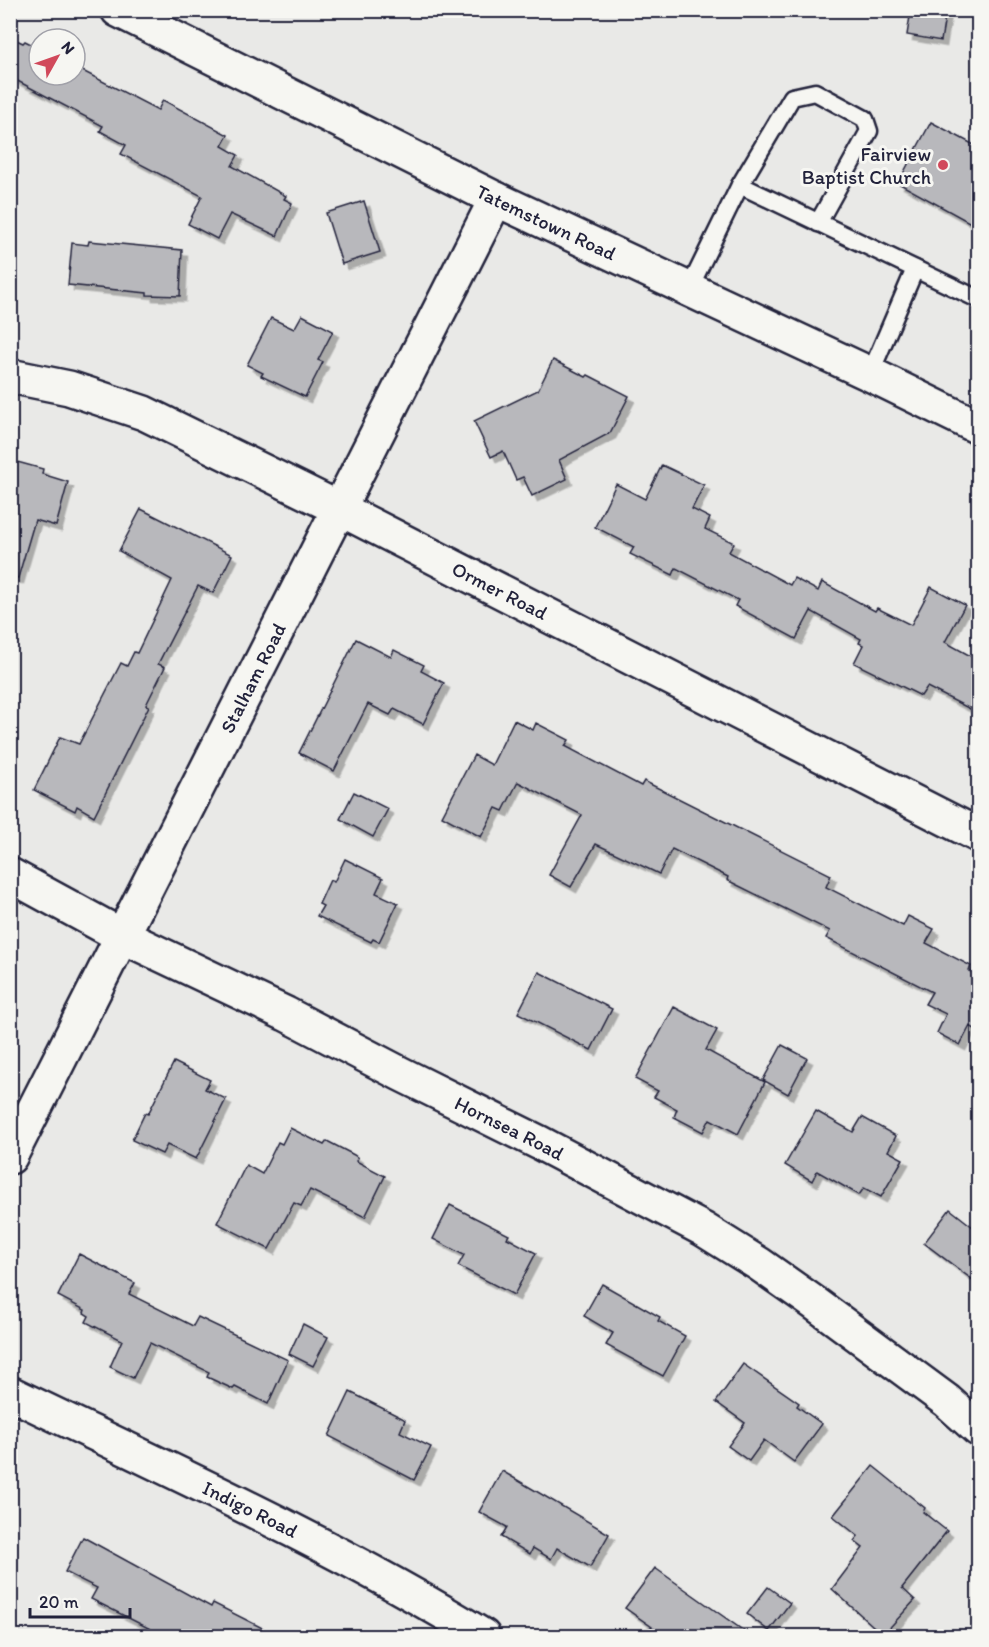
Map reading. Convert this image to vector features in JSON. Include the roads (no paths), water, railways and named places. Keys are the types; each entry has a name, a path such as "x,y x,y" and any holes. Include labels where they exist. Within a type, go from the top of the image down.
{"street":[{"name":"Tatemstown Road","path":"117,10 496,199 978,426"},
{"name":"Stalham Road","path":"10,1156 496,199"},
{"name":"Ormer Road","path":"10,376 69,388 144,413 340,508 978,835"},
{"name":"Hornsea Road","path":"10,875 122,936 286,1014 703,1229 759,1264 813,1302 947,1401 978,1429"},
{"name":"Indigo Road","path":"10,1393 276,1523 382,1578 483,1636"}],"lane":[{"path":"689,289 740,185 792,97 815,92 866,119 869,131 818,223"},
{"path":"740,185 978,299"},
{"path":"870,374 915,269"}],"place":[{"name":"Fairview Baptist Church","path":"943,165"}]}
